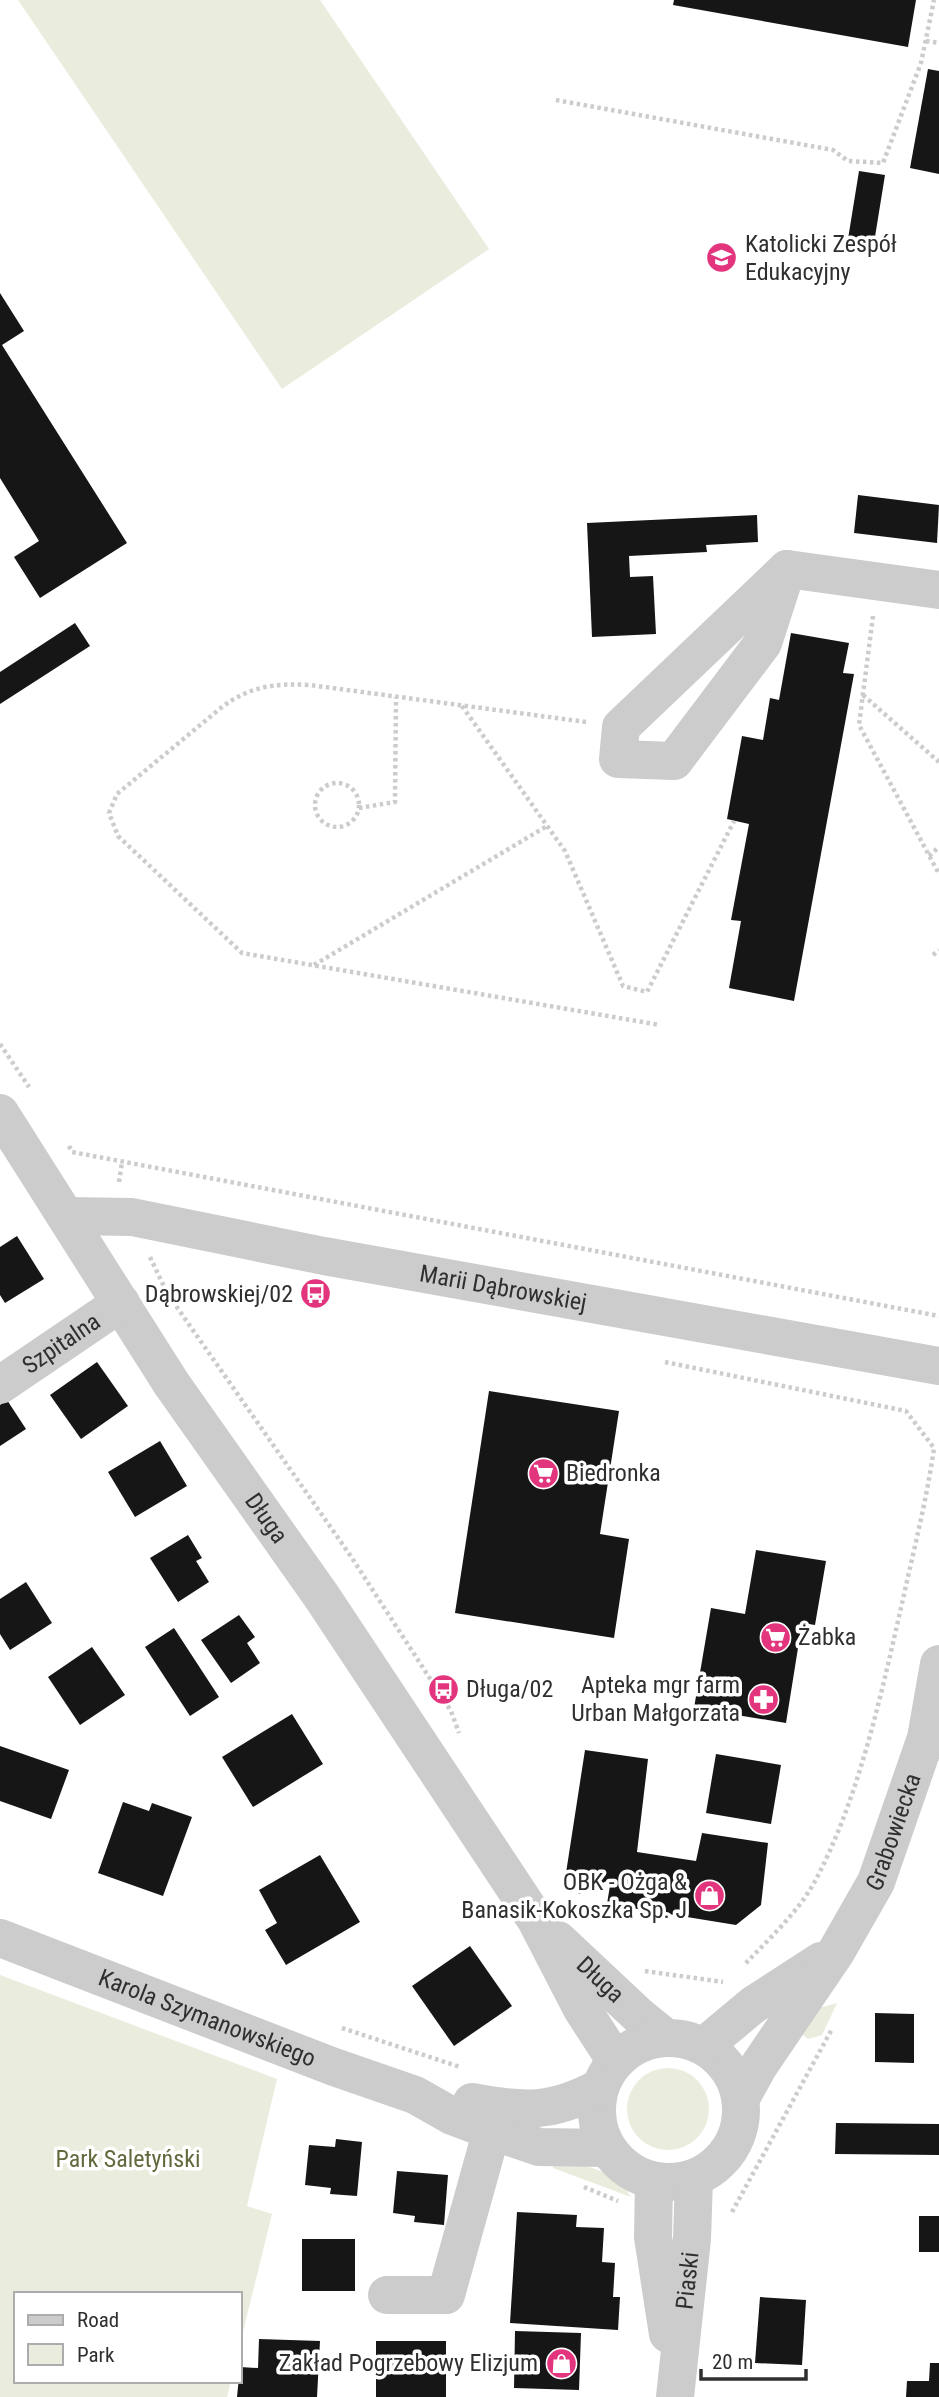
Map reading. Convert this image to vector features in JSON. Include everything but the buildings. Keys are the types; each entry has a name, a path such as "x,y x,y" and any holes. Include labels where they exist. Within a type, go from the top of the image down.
{"street":[{"path":"787,569 939,590"},
{"path":"787,569 762,643 674,761 618,759 621,727 787,569"},
{"name":"Długa","path":"0,1113 172,1383 322,1597 536,1920 582,2009 607,2074"},
{"name":"Marii Dąbrowskiej","path":"67,1216 132,1217 324,1256 939,1366"},
{"name":"Szpitalna","path":"0,1385 121,1303"},
{"name":"Grabowiecka","path":"741,2098 758,2067 836,1952 876,1882 926,1738 939,1664"},
{"name":"Długa","path":"536,1920 665,2037"},
{"name":"Karola Szymanowskiego","path":"0,1938 334,2067 415,2095 458,2099 539,2147 607,2148"},
{"name":"Grabowiecka","path":"704,2046 740,1994 836,1952"},
{"path":"685,2038 704,2046 722,2060 734,2078 741,2098 741,2123 732,2146 716,2165 694,2178 640,2192 636,2174 619,2163 607,2148 598,2129 596,2108 607,2074 629,2049 646,2040 685,2038"},
{"name":"Karola Szymanowskiego","path":"495,2119 573,2102 607,2074"},
{"path":"387,2295 446,2295 495,2119"},
{"name":"Piaski","path":"675,2391 692,2239 694,2178"},
{"name":"Piaski","path":"640,2192 653,2237 675,2391"}],"path":[{"path":"556,100 833,150 848,161 883,163 921,63 934,0"},
{"path":"926,41 939,43"},
{"path":"878,581 859,725 939,874"},
{"path":"621,727 291,684 262,686 222,707 117,794 109,813 118,836 242,953 660,1025"},
{"path":"863,695 939,762"},
{"path":"359,808 395,803 396,697"},
{"path":"462,706 565,851 623,986 647,992 734,821"},
{"path":"331,784 340,784 348,786 354,792 359,808 350,822 343,827 334,827 320,819 315,802 324,788 331,784"},
{"path":"313,966 547,826"},
{"path":"929,856 939,847"},
{"path":"933,954 939,950"},
{"path":"72,1152 939,1316"},
{"path":"122,1162 119,1187 167,1293 350,1555 451,1711 460,1735"},
{"path":"635,1970 740,1994 782,1924 813,1885 832,1845 855,1781 883,1686 934,1448 906,1411 665,1362"},
{"path":"338,2027 469,2070"},
{"path":"575,2183 640,2192"}],"green space":[{"path":"18,0 320,0 489,249 282,389"},
{"name":"Park Saletyński","path":"0,1975 277,2079 247,2206 272,2214 242,2336 242,2292 14,2292 14,2383 230,2383 227,2397 0,2397"},
{"path":"837,2003 822,2035 808,2039 797,2030 815,2009"},
{"path":"660,2068 676,2068 691,2075 702,2086 709,2101 706,2125 697,2138 676,2150 660,2150 645,2143 634,2132 627,2117 627,2101 634,2086 645,2075"},
{"path":"554,2162 577,2164 607,2174 631,2197 553,2168"}],"place":[{"name":"Katolicki Zespół Edukacyjny","path":"722,258"},
{"name":"Dąbrowskiej/02","path":"316,1294"},
{"name":"Biedronka","path":"543,1473"},
{"name":"Żabka","path":"775,1637"},
{"name":"Długa/02","path":"443,1689"},
{"name":"Apteka mgr farm Urban Małgorzata","path":"763,1699"},
{"name":"OBK - Ożga & Banasik-Kokoszka Sp. J","path":"710,1896"},
{"name":"Zakład Pogrzebowy Elizjum","path":"561,2363"}]}
